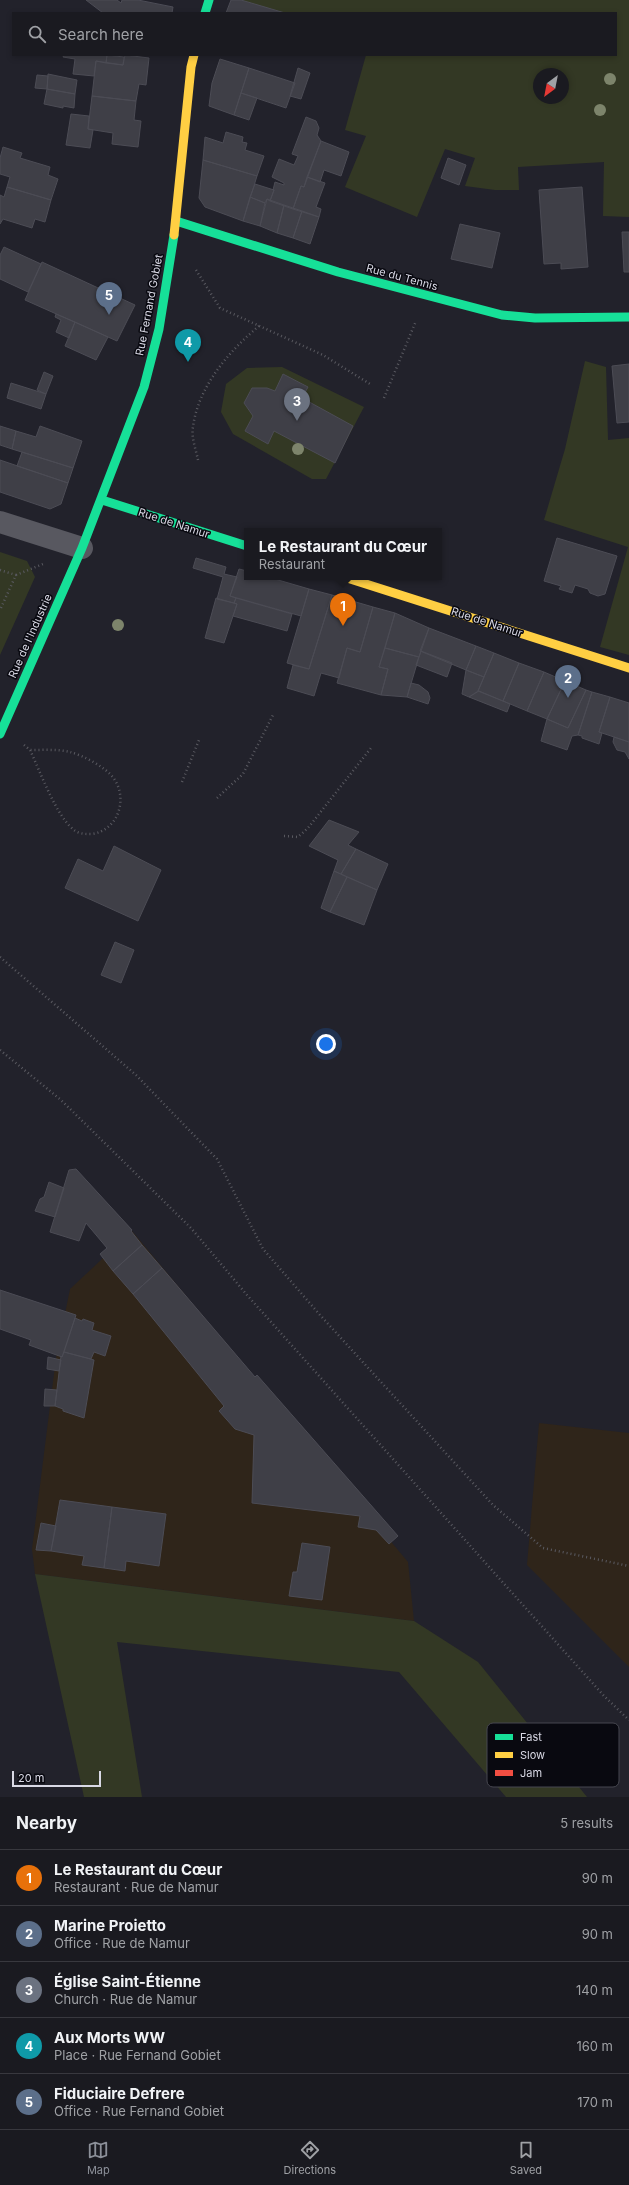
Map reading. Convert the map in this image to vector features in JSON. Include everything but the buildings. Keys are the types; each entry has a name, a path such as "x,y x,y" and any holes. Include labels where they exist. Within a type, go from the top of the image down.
{"street":[{"path":"206,12 209,0"},
{"name":"Rue Fernand Gobiet","path":"82,548 102,500 144,386 159,328 176,221 191,67 194,56"},
{"name":"Rue du Tennis","path":"176,221 338,272 495,313 542,318 629,316"},
{"name":"Rue de Namur","path":"102,500 244,545"},
{"path":"0,522 82,548"},
{"name":"Rue de l'Industrie","path":"1,732 82,548"},
{"name":"Rue de Namur","path":"353,580 629,668"}],"path":[{"path":"220,308 323,355 370,384"},
{"path":"384,398 416,322 409,319"},
{"path":"198,460 192,428 200,398 220,367 241,341 259,326"},
{"path":"0,570 16,575 0,610"},
{"path":"216,798 243,774 274,713"},
{"path":"1,732 30,750 70,752 95,764 110,774 119,787 121,804 111,826 101,833 85,834 75,831 67,823 51,796 30,750"},
{"path":"182,782 199,740"},
{"path":"284,836 298,837 308,828 371,748"},
{"path":"0,957 136,1075 217,1158 263,1249 320,1315 493,1505 543,1548 628,1566"},
{"path":"0,1050 61,1100 191,1228 247,1295 392,1459 604,1696 629,1720"}],"shaded area":[{"path":"132,1231 408,1562 414,1621 35,1574 32,1549 56,1358 70,1289"},
{"path":"539,1423 629,1433 629,1667 527,1565"}],"green space":[{"path":"240,0 629,0 629,217 603,216 604,162 518,167 519,190 495,190 465,186 475,158 445,149 417,217 345,187 366,136 345,130 366,56 617,56 617,12 279,12"},
{"path":"585,361 606,367 608,440 629,438 629,655 600,647 628,547 544,520 565,449"},
{"path":"282,367 364,407 326,479 312,479 233,434 221,412 226,384 247,368"},
{"path":"0,552 27,561 35,577 0,655"},
{"path":"35,1574 414,1621 478,1662 527,1723 487,1723 487,1775 399,1672 117,1642 142,1797 84,1797"},
{"path":"497,1787 579,1787 587,1797 506,1797"}],"traffic: fast":[{"path":"205,12 209,0"},
{"path":"176,221 338,272 502,315 535,318 629,317"},
{"path":"0,734 82,548 144,387 159,329 174,235"},
{"path":"102,500 244,545"}],"traffic: slow":[{"path":"174,235 191,67 194,56"},
{"path":"353,580 629,668"}],"place":[{"name":"Fiduciaire Defrere","path":"109,315"},
{"name":"Aux Morts WW","path":"188,362"},
{"name":"Église Saint-Étienne","path":"297,421"},
{"name":"Le Restaurant du Cœur","path":"343,626"},
{"name":"Marine Proietto","path":"568,698"}]}
